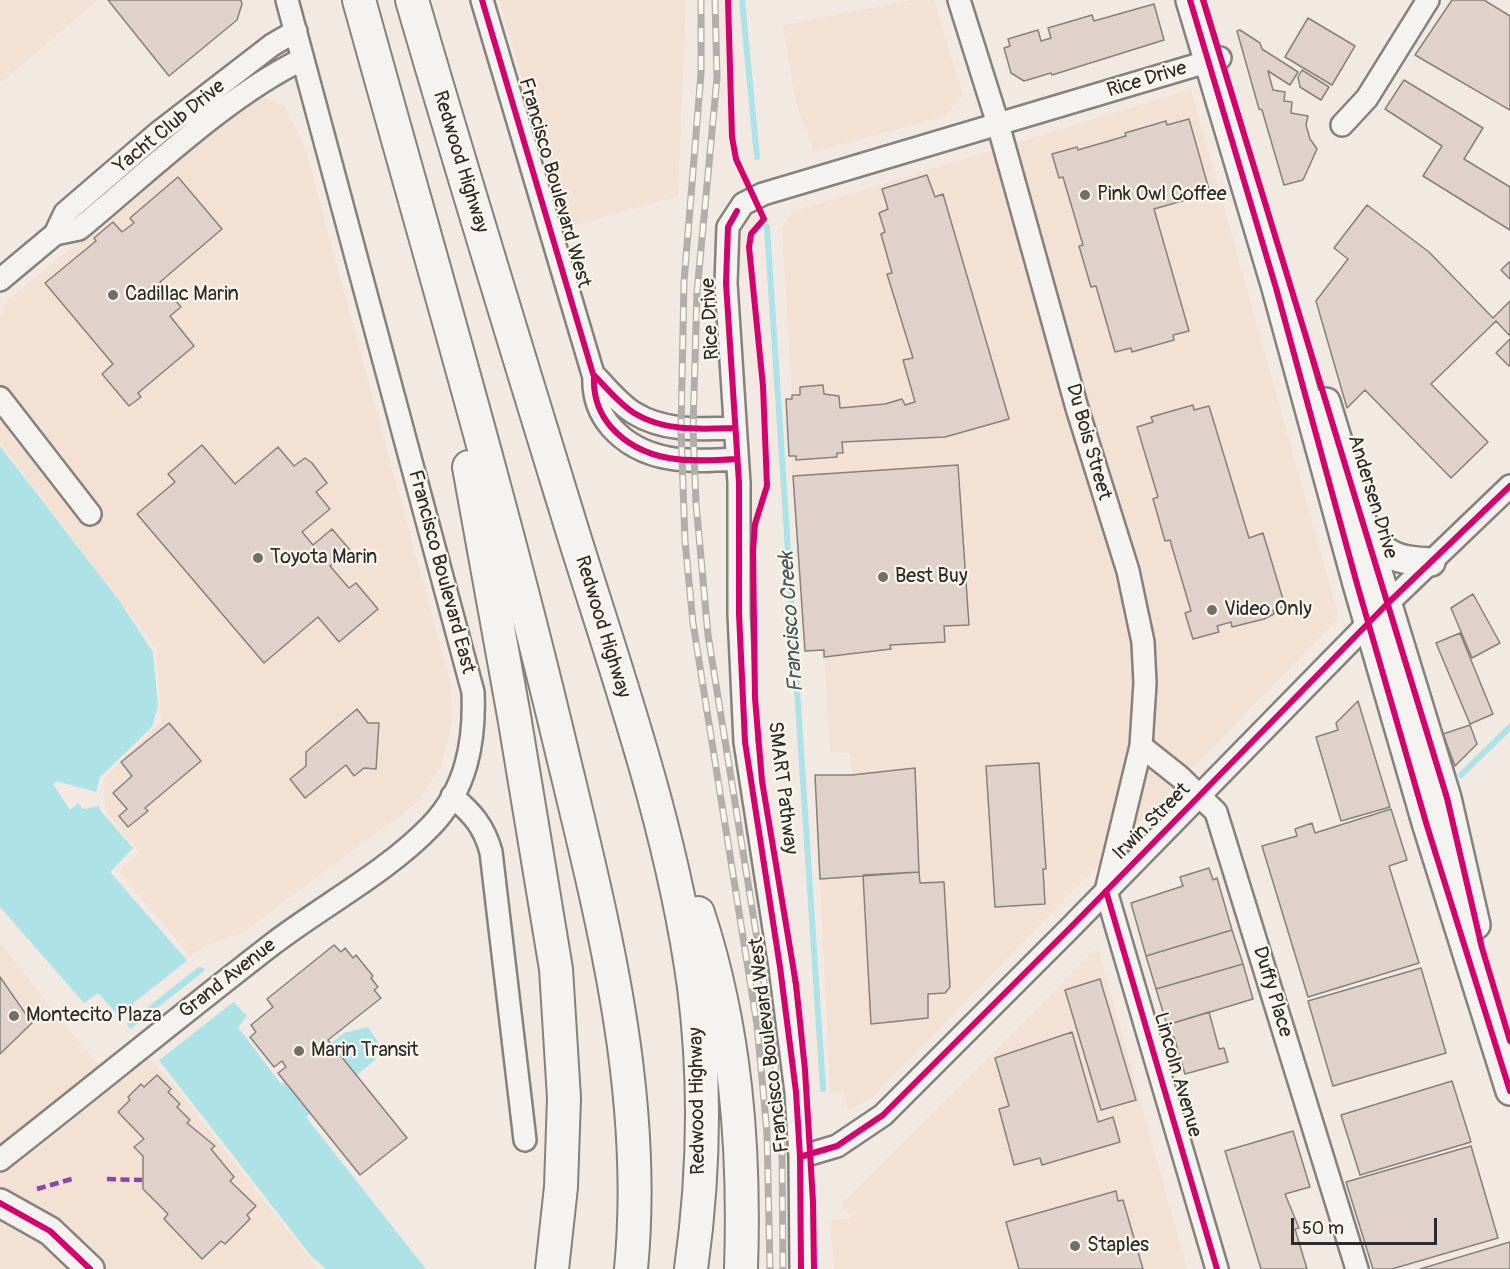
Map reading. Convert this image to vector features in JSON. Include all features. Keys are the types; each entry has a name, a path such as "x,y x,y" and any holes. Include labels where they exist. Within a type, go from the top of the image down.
{"highway":[{"path":"359,0 549,695 597,900 626,1054 635,1172 631,1269"},
{"name":"Redwood Highway","path":"412,0 600,619 662,830 679,903 692,977 698,1029 702,1114 699,1200 692,1260"},
{"path":"438,286 533,821 556,969 564,1098 561,1187 552,1269"},
{"path":"600,619 719,983 733,1056 737,1102 741,1162 741,1269"}],"main road":[{"name":"Andersen Drive","path":"1190,0 1215,60 1365,531 1447,798 1482,948 1510,1041"},
{"name":"Andersen Drive","path":"1203,0 1215,60 1369,624 1427,826 1510,1091"},
{"path":"1365,531 1379,548 1394,557 1408,561 1431,562"},
{"path":"0,1203 50,1231 90,1269"}],"street":[{"name":"Francisco Boulevard East","path":"287,0 473,692 474,730 469,760 452,796"},
{"name":"Francisco Boulevard West","path":"482,0 594,376 593,393 605,420 628,443 652,456 681,461 736,459"},
{"name":"Du Bois Street","path":"959,0 998,124 1071,386 1128,571 1143,642 1145,682 1141,746 1106,891"},
{"path":"1342,125 1367,98 1428,0"},
{"name":"Yacht Club Drive","path":"0,280 55,234 65,213 158,133 272,45 296,31"},
{"name":"Yacht Club Drive","path":"55,234 79,229 219,114 278,71 303,59"},
{"name":"Rice Drive","path":"735,428 725,255 728,227 737,211 751,198 1215,60"},
{"name":"Francisco Boulevard West","path":"594,376 623,405 644,418 681,429 735,428 745,742 780,967 796,1092 800,1157 801,1269"},
{"path":"0,398 90,514"},
{"name":"Irwin Street","path":"800,1157 837,1146 882,1115 1201,796 1387,604 1510,486"},
{"name":"Duffy Place","path":"1141,746 1201,796 1216,812 1357,1269"},
{"path":"452,796 474,815 486,833 491,852 525,1140"},
{"name":"Grand Avenue","path":"0,1160 276,942 403,850 432,826 452,796"},
{"name":"Lincoln Avenue","path":"1106,891 1217,1269"}],"shaded area":[{"path":"0,0 98,0 0,84"},
{"path":"499,0 686,0 678,196 565,228"},
{"path":"912,0 934,0 963,95 946,116 814,152 796,103 783,25"},
{"path":"1191,89 1339,618 873,1097 848,1111 844,1092 830,1092 815,775 852,775 850,753 830,752 824,650 805,651 786,399 791,399 792,395 782,227 791,212"},
{"path":"257,96 283,104 304,144 451,685 452,722 441,767 418,802 242,933 206,945 191,957 118,871 139,852 106,812 103,780 161,721 156,649 0,443 0,315 6,301"},
{"path":"0,942 58,1017 103,1070 144,1053 172,1082 318,1269 0,1269"},
{"path":"1098,947 1187,1269 834,1269 830,1220 851,1219 852,1216 840,1206"}],"water":[{"path":"0,446 118,599 153,652 158,706 152,727 100,777 96,792 100,810 133,848 110,872 192,966 202,967 247,1016 238,1027 281,1084 344,1033 368,1027 378,1042 375,1060 306,1117 426,1269 326,1269 311,1256 158,1059 98,993 84,1003 0,907"}],"pier":[{"path":"57,781 96,792 99,806 83,809 78,803 70,810 53,784"},
{"path":"189,959 193,963 202,964 124,1026 116,1017"},
{"path":"208,968 236,1000 157,1062 128,1031"}],"building":[{"path":"108,0 241,0 242,4 237,20 169,76"},
{"path":"1452,0 1484,0 1510,16 1510,110 1415,55"},
{"path":"1154,4 1164,40 1052,75 1051,73 1024,81 1011,73 1004,48 1010,46 1008,39 1038,30 1041,41 1051,38 1048,28 1092,15 1094,21"},
{"path":"1308,18 1355,46 1332,85 1285,57"},
{"path":"1240,30 1260,43 1262,49 1298,72 1290,85 1268,71 1273,90 1285,92 1284,101 1292,102 1291,113 1308,116 1306,125 1310,139 1317,149 1303,180 1284,185 1262,110 1259,109 1237,31"},
{"path":"1302,70 1329,87 1321,100 1300,87 1298,77"},
{"path":"1404,80 1483,128 1464,159 1510,187 1510,230 1423,176 1442,146 1385,109"},
{"path":"1189,119 1210,193 1154,209 1189,331 1173,335 1174,340 1132,352 1131,348 1115,352 1096,286 1091,287 1079,246 1083,245 1063,177 1059,178 1052,154 1077,147 1078,150 1166,121 1167,125"},
{"path":"927,175 935,197 943,194 1009,419 945,437 842,442 843,453 837,453 837,457 796,460 796,456 789,456 786,399 792,399 792,395 800,395 800,387 823,385 824,394 839,396 840,408 885,404 902,399 905,405 915,402 903,360 913,358 887,274 892,273 881,234 885,232 879,213 888,209 882,189"},
{"name":"Cadillac Marin","path":"178,177 222,229 160,282 181,307 170,316 194,346 138,393 141,397 129,406 102,374 113,364 45,283 96,241 94,238 113,222 122,232 134,223 130,218"},
{"path":"1367,205 1429,252 1493,318 1510,301 1510,336 1496,321 1431,384 1488,442 1451,478 1365,390 1347,408 1316,301 1348,259 1334,248"},
{"path":"1510,263 1510,279 1501,270"},
{"path":"1510,339 1510,364 1509,366 1496,353"},
{"path":"1193,405 1194,410 1209,406 1249,538 1263,533 1285,606 1273,610 1274,614 1264,619 1232,627 1231,622 1217,626 1219,632 1193,639 1185,613 1191,611 1170,540 1165,541 1153,499 1158,497 1137,427 1153,422 1151,417"},
{"name":"Toyota Marin","path":"202,445 235,484 278,447 294,466 305,458 312,463 327,483 316,492 330,509 302,532 313,545 332,529 350,550 330,566 349,588 356,583 378,609 339,642 318,617 264,663 137,514 175,482 168,474"},
{"name":"Best Buy","path":"958,465 969,625 944,626 945,642 890,645 891,649 824,657 824,650 805,651 793,476"},
{"path":"1473,594 1500,643 1472,658 1451,608"},
{"path":"1460,633 1493,714 1470,724 1436,643"},
{"path":"1358,701 1390,807 1341,821 1316,737 1338,730 1336,723"},
{"path":"357,709 368,723 379,723 376,769 364,768 354,776 346,765 305,798 290,779 306,766 306,752"},
{"path":"169,723 201,761 145,808 148,811 128,827 119,816 127,809 113,793 132,776 121,762"},
{"path":"1470,725 1477,744 1455,766 1443,734"},
{"path":"1039,763 1046,869 1043,869 1045,904 995,907 986,766"},
{"path":"915,768 919,872 820,879 815,775 852,775"},
{"path":"1391,809 1407,860 1389,866 1419,963 1308,997 1262,846 1297,836 1295,829 1312,823 1315,833"},
{"path":"1209,868 1213,880 1217,878 1232,930 1146,956 1131,903 1183,886 1180,877"},
{"path":"919,872 920,883 944,882 950,987 945,993 928,994 928,1018 871,1024 863,875"},
{"path":"1232,930 1243,964 1156,989 1146,956"},
{"name":"Marin Transit","path":"334,945 341,952 345,948 353,958 356,955 373,976 371,978 378,987 374,990 381,998 328,1040 407,1138 360,1175 278,1073 286,1067 282,1061 274,1067 250,1037 256,1032 251,1025 273,1007 267,999"},
{"path":"1243,964 1253,999 1167,1025 1156,989"},
{"path":"1421,968 1446,1053 1333,1086 1308,1001"},
{"name":"Montecito Plaza","path":"0,977 32,1023 0,1054"},
{"path":"1100,979 1136,1100 1101,1110 1065,990"},
{"path":"1209,1012 1219,1049 1224,1048 1228,1062 1185,1074 1174,1037 1171,1038 1167,1025"},
{"path":"1072,1032 1098,1122 1113,1117 1120,1142 1042,1165 1040,1158 1014,1165 999,1109 1009,1106 995,1058"},
{"path":"157,1075 171,1089 168,1092 180,1104 177,1107 190,1120 187,1123 215,1146 211,1149 234,1177 230,1181 256,1206 247,1215 250,1219 225,1244 221,1241 202,1259 164,1219 168,1214 143,1189 143,1156 134,1147 144,1139 118,1112 141,1084 144,1087"},
{"path":"1452,1081 1471,1142 1360,1175 1341,1115"},
{"path":"1293,1131 1310,1187 1285,1194 1299,1228 1295,1229 1307,1269 1261,1269 1225,1151"},
{"path":"1471,1146 1498,1238 1392,1269 1373,1269 1346,1182"},
{"name":"Staples","path":"1116,1191 1118,1201 1123,1200 1143,1269 1019,1269 1006,1222"},
{"path":"1510,1242 1510,1269 1420,1269"}],"waterway":[{"name":"Francisco Creek","path":"742,0 757,157"},
{"name":"Francisco Creek","path":"767,227 823,1089"},
{"path":"1461,775 1510,727"}],"railway":[{"path":"701,0 701,73 684,282 681,429 685,541 693,623 757,1025 767,1133 770,1269"},
{"path":"715,0 717,78 697,292 693,429 696,503 708,635 773,1038 782,1146 783,1269"}],"marked path":[{"path":"37,1189 75,1178"},
{"path":"107,1179 142,1180"}],"cycle path":[{"path":"482,0 593,374 623,405 658,424 683,428 735,428"},
{"name":"SMART Pathway","path":"728,0 732,137 736,159 764,219 751,234 749,247 763,386 767,486 755,524 753,551 755,698 762,781 796,984 805,1070 813,1202 814,1269"},
{"path":"1190,0 1276,288 1357,584 1427,826 1510,1091"},
{"path":"1203,0 1447,798 1482,948 1510,1041"},
{"path":"737,211 728,227 726,283 739,483 739,614 745,742 780,967 796,1092 800,1157 801,1269"},
{"path":"594,376 594,390 603,415 611,427 638,448 653,454 685,460 736,459"},
{"path":"803,1156 837,1146 883,1115 1070,928 1387,604 1510,486"},
{"path":"1106,891 1217,1269"},
{"path":"0,1203 50,1231 90,1269"}],"place":[{"name":"Pink Owl Coffee","path":"1085,195"},
{"name":"Cadillac Marin","path":"113,295"},
{"name":"Toyota Marin","path":"258,558"},
{"name":"Best Buy","path":"883,577"},
{"name":"Video Only","path":"1212,610"},
{"name":"Montecito Plaza","path":"14,1016"},
{"name":"Marin Transit","path":"299,1051"},
{"name":"Staples","path":"1075,1246"}]}
